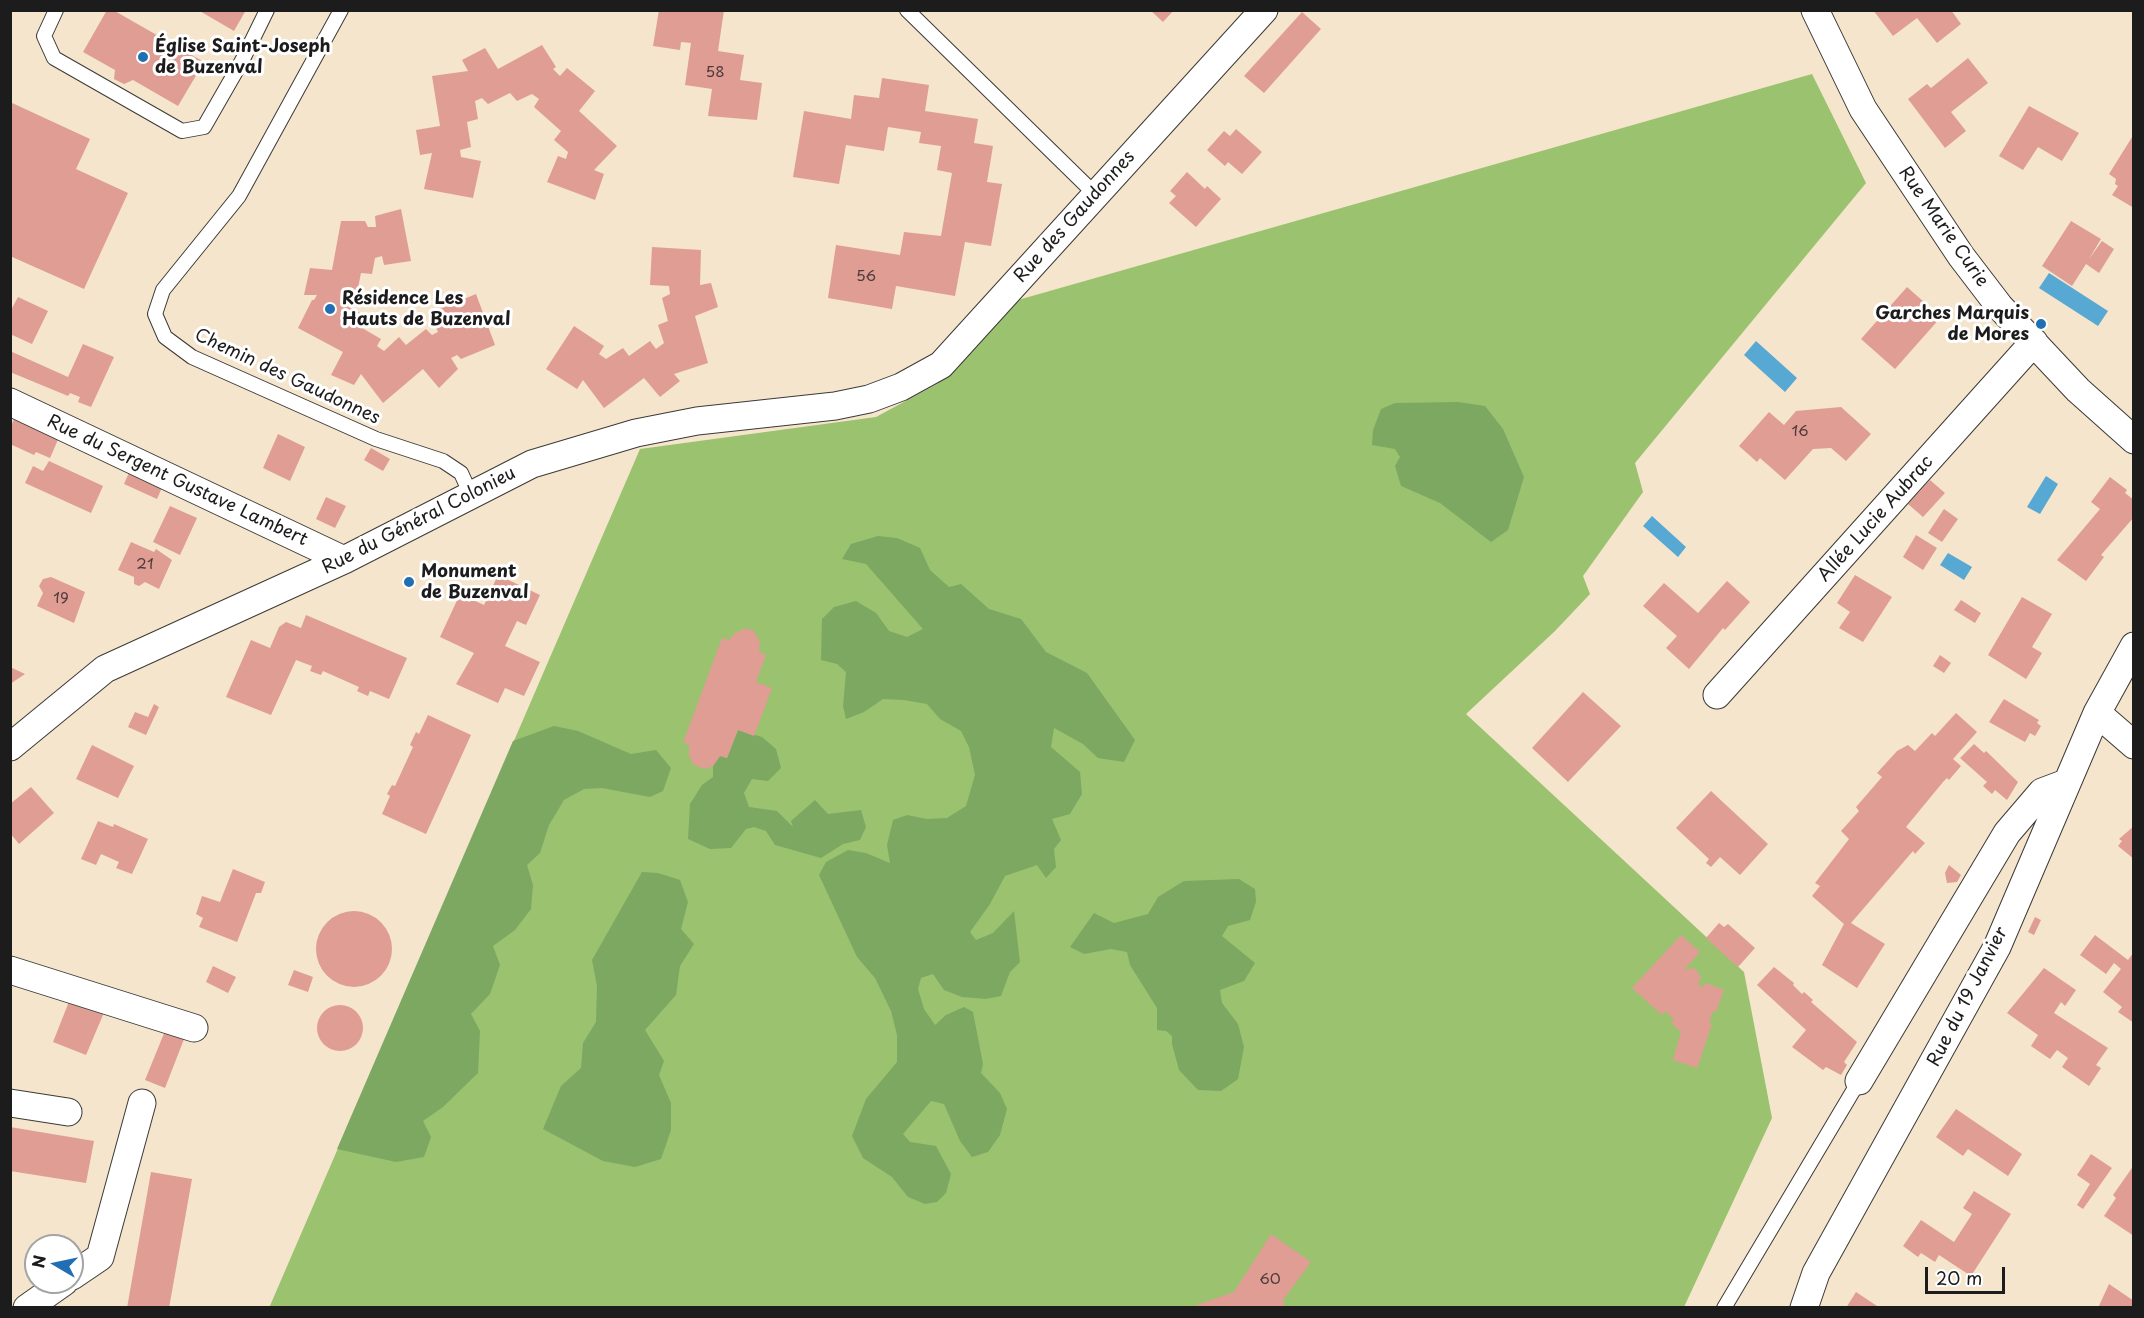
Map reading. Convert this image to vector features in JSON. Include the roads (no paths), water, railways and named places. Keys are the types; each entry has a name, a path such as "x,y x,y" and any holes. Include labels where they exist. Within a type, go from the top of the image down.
{"street":[{"name":"Rue des Gaudonnes","path":"869,399 902,387 940,364 1264,10"},
{"name":"Rue Marie Curie","path":"1815,10 1863,110 1961,256 2001,307 2078,390 2133,440"},
{"name":"Allée Lucie Aubrac","path":"1717,695 2034,342"},
{"name":"Rue du Général Colonieu","path":"10,747 105,669 344,560 532,464 636,433 697,422 835,406 869,399"},
{"name":"Rue du Sergent Gustave Lambert","path":"10,402 344,560"},
{"name":"Rue du 19 Janvier","path":"1804,1308 1816,1273 1996,947 2097,712 2133,646"},
{"path":"2097,712 2133,745"},
{"path":"1858,1081 2007,833 2042,792 2066,783"},
{"path":"1993,857 2027,872"},
{"path":"10,970 194,1028"},
{"path":"10,1103 68,1112"},
{"path":"84,1268 100,1257 142,1103"},
{"path":"27,1308 47,1294"}],"lane":[{"path":"56,10 44,36 54,58 182,131 204,127 243,59 267,10"},
{"name":"Chemin des Gaudonnes","path":"341,10 239,196 163,290 155,314 165,338 192,357 376,438 443,461 461,473 471,495"},
{"path":"907,10 1095,194"},
{"path":"1724,1308 1858,1081"}],"water":[{"path":"2049,273 2108,311 2098,326 2039,288"},
{"path":"1756,341 1797,378 1785,392 1744,355"},
{"path":"2046,476 2058,484 2040,514 2027,507"},
{"path":"1652,516 1686,547 1678,557 1643,526"},
{"path":"1948,553 1972,567 1964,580 1940,565"}],"place":[{"name":"Église Saint-Joseph de Buzenval","path":"143,57"},
{"name":"Résidence Les Hauts de Buzenval","path":"330,309"},
{"name":"Garches Marquis de Mores","path":"2041,324"},
{"name":"Monument de Buzenval","path":"409,582"}]}
